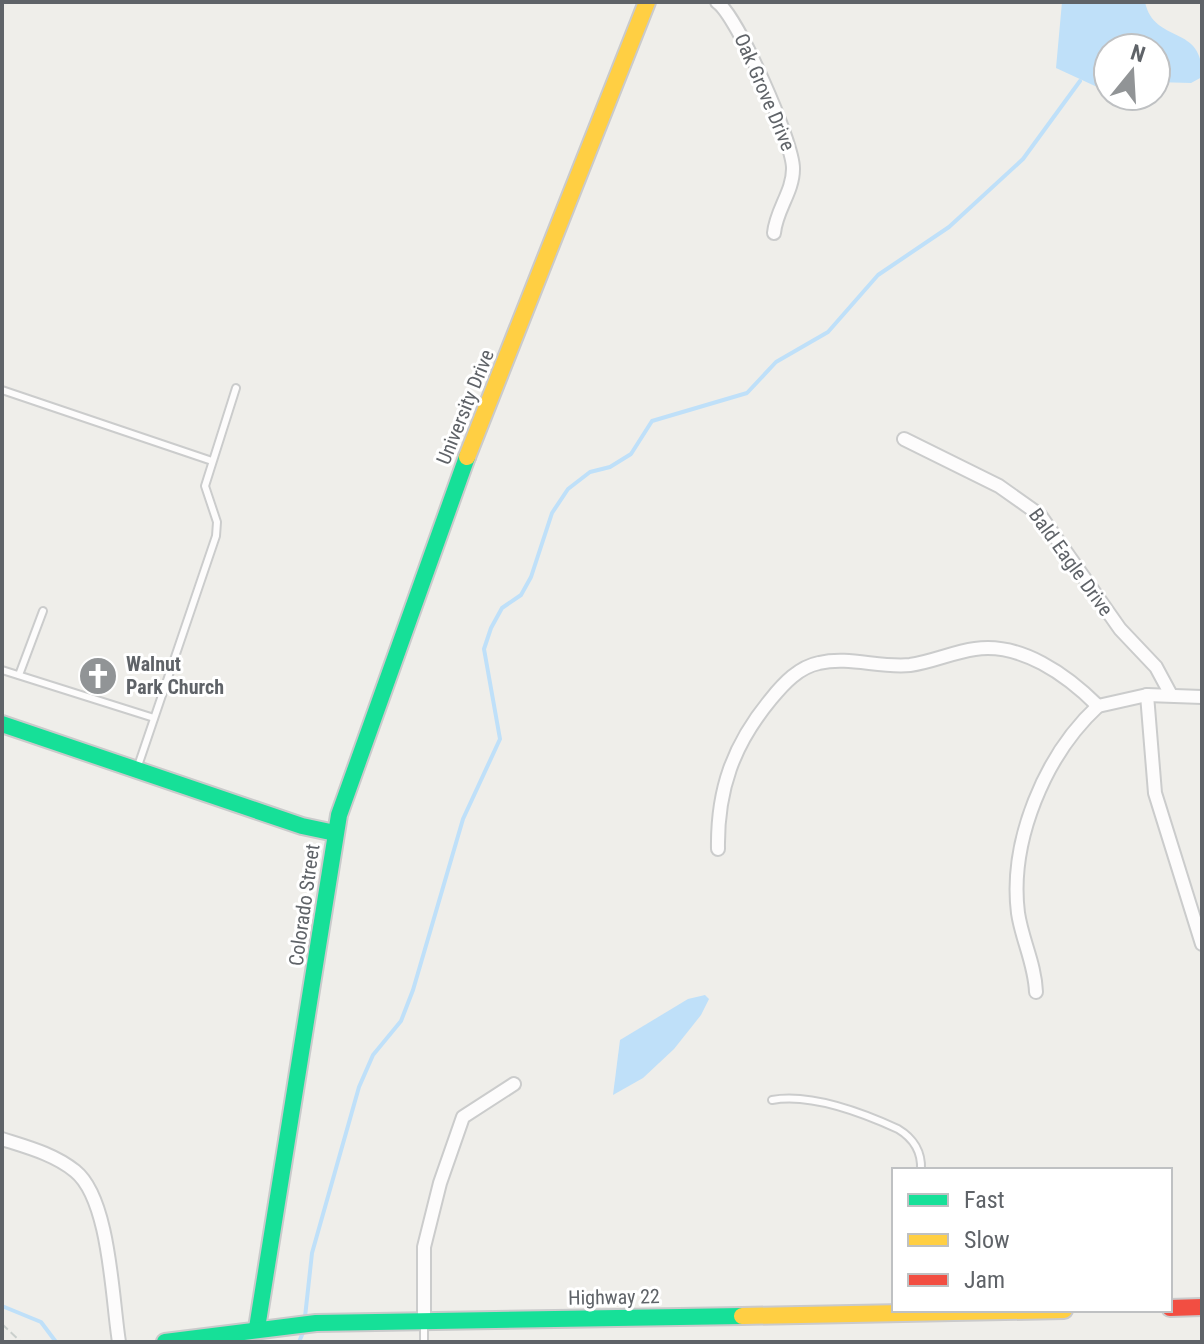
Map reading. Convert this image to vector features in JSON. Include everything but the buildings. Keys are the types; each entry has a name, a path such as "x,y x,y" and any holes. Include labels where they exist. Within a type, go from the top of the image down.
{"street":[{"name":"University Drive","path":"335,833 446,510 647,2"},
{"name":"Oak Grove Drive","path":"717,2 737,26 791,153 792,181 774,233"},
{"name":"Bald Eagle Drive","path":"904,439 999,486 1040,515 1120,629 1156,667 1170,693"},
{"path":"718,849 719,805 739,743 778,689 794,674 816,663 846,661 894,667 964,651 994,648 1046,666 1082,690 1098,706"},
{"path":"1036,992 1018,909 1018,868 1024,841 1056,759 1073,732 1098,706 1170,693 1202,697"},
{"path":"1147,695 1155,793 1202,944"},
{"name":"Colorado Street","path":"2,724 302,826 335,833 257,1328"},
{"path":"424,1320 424,1247 440,1183 463,1117 514,1084"},
{"path":"2,1139 58,1159 85,1181 99,1209 119,1342"},
{"path":"1172,1308 1202,1307"},
{"name":"Highway 22","path":"165,1342 257,1328 296,1329 424,1320 892,1311"}],"lane":[{"path":"136,770 216,536 217,522 205,486 236,388"},
{"path":"2,390 212,461"},
{"path":"19,675 43,611"},
{"path":"2,670 154,718"},
{"path":"772,1100 785,1098 812,1102 898,1129 908,1135 919,1153 921,1168"},
{"path":"424,1320 424,1342"}],"path":[{"path":"2,1324 21,1342"}],"water":[{"path":"1062,2 1145,2 1150,15 1171,32 1092,32 1092,85 1056,68"},
{"path":"1172,32 1187,41 1200,60 1202,77 1191,83 1172,82"},
{"path":"705,995 709,999 701,1015 674,1049 643,1078 613,1095 620,1040 688,999"}],"waterway":[{"path":"305,1317 312,1253 359,1087 373,1055 401,1021 463,819 500,739 484,649 502,608 521,595 531,577 552,513 568,489 590,472 610,467 631,454 652,421 747,393 776,362 828,332 878,275 949,227 1023,159 1080,81"},
{"path":"2,1306 41,1322 56,1342"},
{"path":"299,1342 304,1330"}],"traffic: fast":[{"path":"257,1328 339,815 467,457"},
{"path":"2,724 302,826 335,833"},
{"path":"165,1342 316,1323 742,1316"}],"traffic: slow":[{"path":"467,457 647,2"},
{"path":"742,1316 957,1312"}],"traffic: jam":[{"path":"1172,1308 1202,1307"}],"place":[{"name":"Walnut Park Church","path":"98,676"}]}
